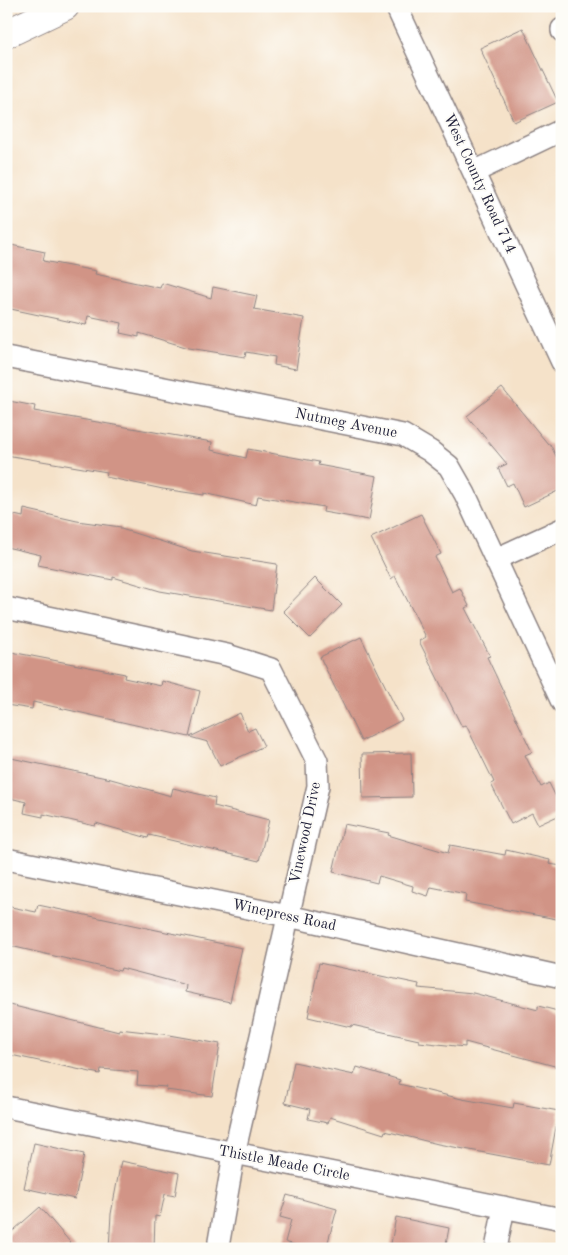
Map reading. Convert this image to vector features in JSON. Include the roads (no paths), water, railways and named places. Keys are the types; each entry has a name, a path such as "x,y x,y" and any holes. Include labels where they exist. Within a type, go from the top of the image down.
{"main road":[{"path":"6,34 52,9"}],"street":[{"name":"West County Road 714","path":"396,6 562,362"},
{"path":"474,172 562,130"},
{"name":"Nutmeg Avenue","path":"6,357 403,435 430,451 449,466 465,494 562,702"},
{"path":"496,559 562,529"},
{"name":"Vinewood Drive","path":"6,608 227,656 271,670 317,761 318,786 234,1154 219,1241"},
{"name":"Winepress Road","path":"6,859 288,916 562,977"},
{"name":"Thistle Meade Circle","path":"6,1108 562,1219"},
{"path":"496,1249 504,1208"}]}
